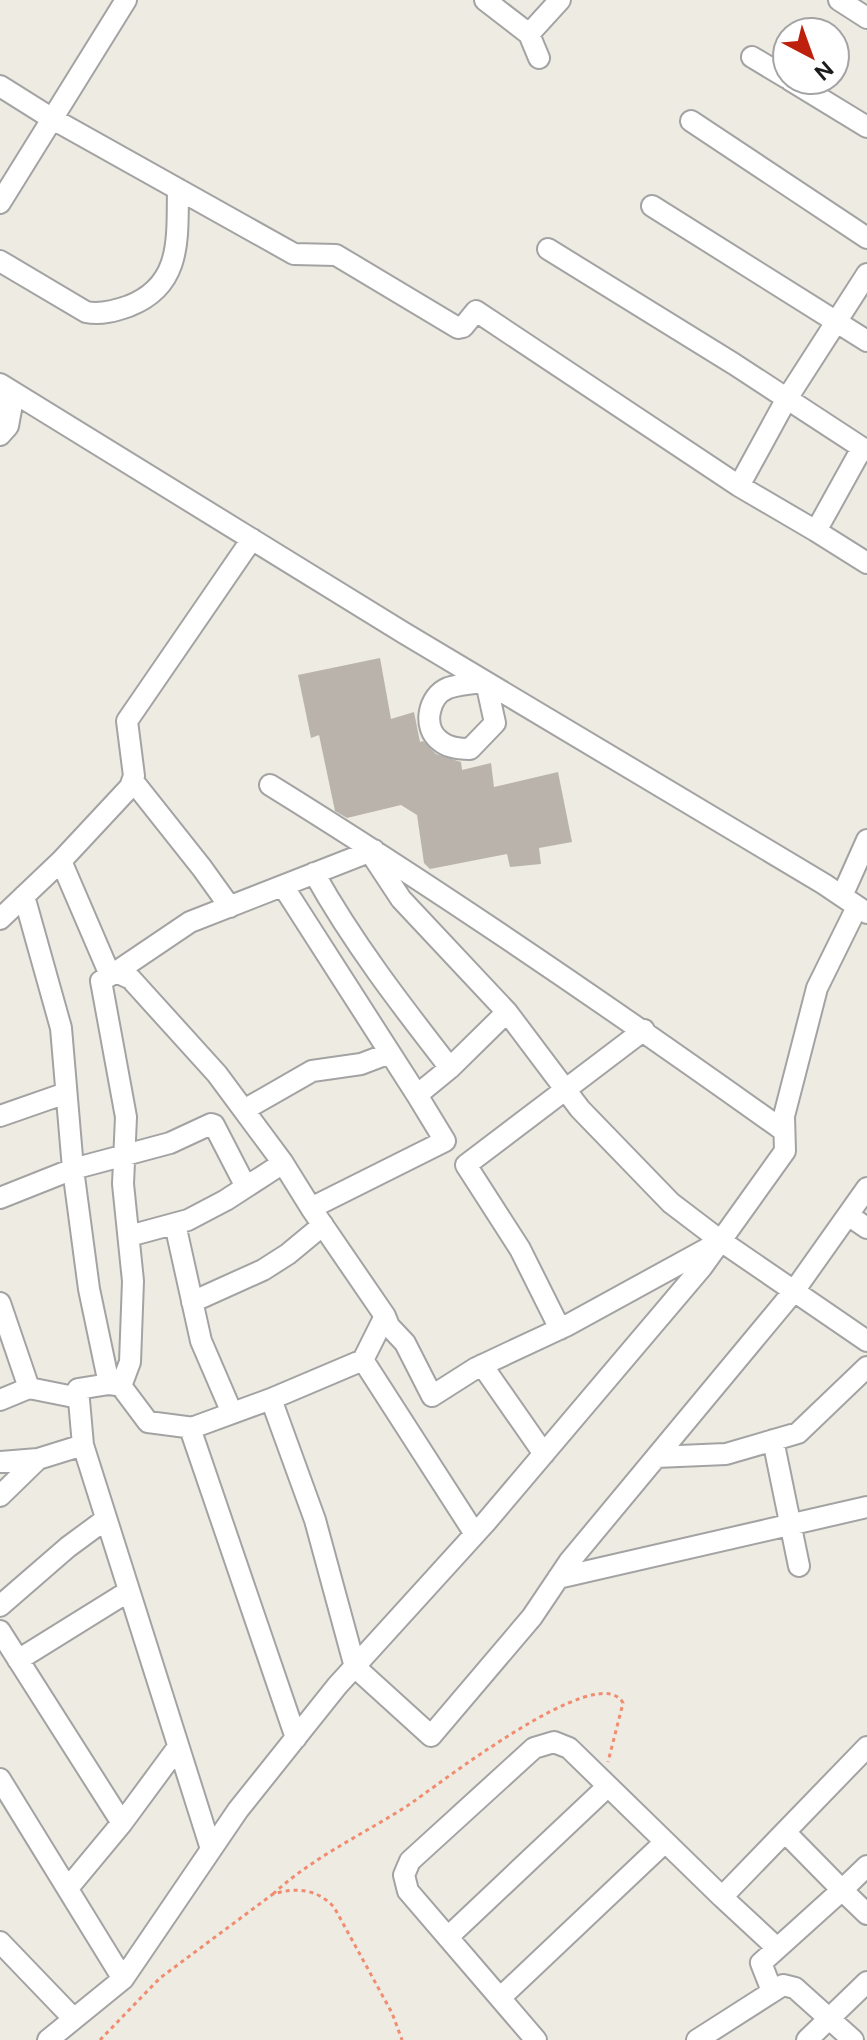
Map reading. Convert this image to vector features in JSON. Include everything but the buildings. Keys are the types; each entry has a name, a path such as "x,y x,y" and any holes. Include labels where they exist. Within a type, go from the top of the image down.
{"street":[{"path":"0,203 126,0"},
{"path":"485,0 529,34 539,58"},
{"path":"529,34 560,0"},
{"path":"839,0 867,18"},
{"path":"752,57 771,69"},
{"path":"0,86 51,118 294,254 336,255 458,328 463,327 476,311 739,486 867,563"},
{"path":"816,96 867,127"},
{"path":"691,121 867,238"},
{"path":"0,261 86,312 100,313 136,303 159,286 173,264 177,242 178,189"},
{"path":"652,206 867,341"},
{"path":"548,249 865,449 816,531"},
{"path":"739,486 786,400 867,274"},
{"path":"0,384 10,402 252,539 855,905"},
{"path":"0,435 8,426 10,402"},
{"path":"230,907 133,781 127,721 252,539"},
{"path":"0,919 61,861 127,792 133,781"},
{"path":"270,785 644,1030 784,1131"},
{"path":"48,2040 123,1979 211,1849 296,1738 692,1279 785,1151 784,1116 817,988 855,905 867,840"},
{"path":"115,1385 130,1362 133,1281 123,1184 126,1117 101,981 190,922 372,851"},
{"path":"372,851 401,899 507,1012 564,1090 671,1203 867,1341"},
{"path":"61,861 113,974 131,979 217,1074 283,1163 389,1326 405,1343 432,1396 482,1365 560,1329 721,1241"},
{"path":"314,873 374,969 450,1068"},
{"path":"283,886 445,1141 466,1165 520,1249 560,1329"},
{"path":"24,896 61,1028 73,1169 89,1289 115,1385 148,1422 194,1428 363,1360 385,1316"},
{"path":"417,1095 450,1068 507,1012"},
{"path":"466,1165 644,1030"},
{"path":"244,1110 312,1071 361,1064 390,1053"},
{"path":"2,1111 66,1093"},
{"path":"0,1198 73,1169 170,1143 213,1124 246,1187"},
{"path":"311,1208 445,1141"},
{"path":"129,1236 202,1213 283,1163"},
{"path":"271,1399 315,1520 355,1667 431,1736 532,1617 558,1578 794,1291 867,1188"},
{"path":"848,1215 867,1228"},
{"path":"175,1224 205,1355 232,1413"},
{"path":"192,1302 263,1270 323,1225"},
{"path":"0,1303 29,1388"},
{"path":"363,1360 475,1534"},
{"path":"482,1365 544,1454"},
{"path":"656,1457 726,1454 798,1433 867,1367"},
{"path":"115,1385 78,1389 83,1445 211,1849"},
{"path":"0,1400 29,1388 79,1398"},
{"path":"194,1428 192,1434 296,1738"},
{"path":"773,1440 799,1566"},
{"path":"0,1462 38,1459 83,1445"},
{"path":"0,1496 38,1459"},
{"path":"558,1578 867,1507"},
{"path":"0,1606 68,1547 106,1519"},
{"path":"18,1660 129,1591"},
{"path":"0,1631 122,1823"},
{"path":"536,2040 408,1891 404,1875 410,1861 541,1744 554,1742 569,1748 777,1948"},
{"path":"68,1888 122,1823 178,1747"},
{"path":"722,1897 867,1747"},
{"path":"0,1779 123,1979"},
{"path":"448,1937 605,1784"},
{"path":"785,1832 867,1914"},
{"path":"500,1998 665,1842"},
{"path":"772,1991 761,1963 867,1866"},
{"path":"2,1947 73,2018"},
{"path":"807,2040 867,1982"},
{"path":"697,2040 783,1985 795,1988 853,2040"}],"path":[{"path":"100,2040 160,1978 306,1866 386,1819 508,1736 571,1701 609,1692 617,1694 623,1703 605,1784"},
{"path":"273,1894 287,1889 309,1890 334,1907 392,2013 402,2040"}]}
